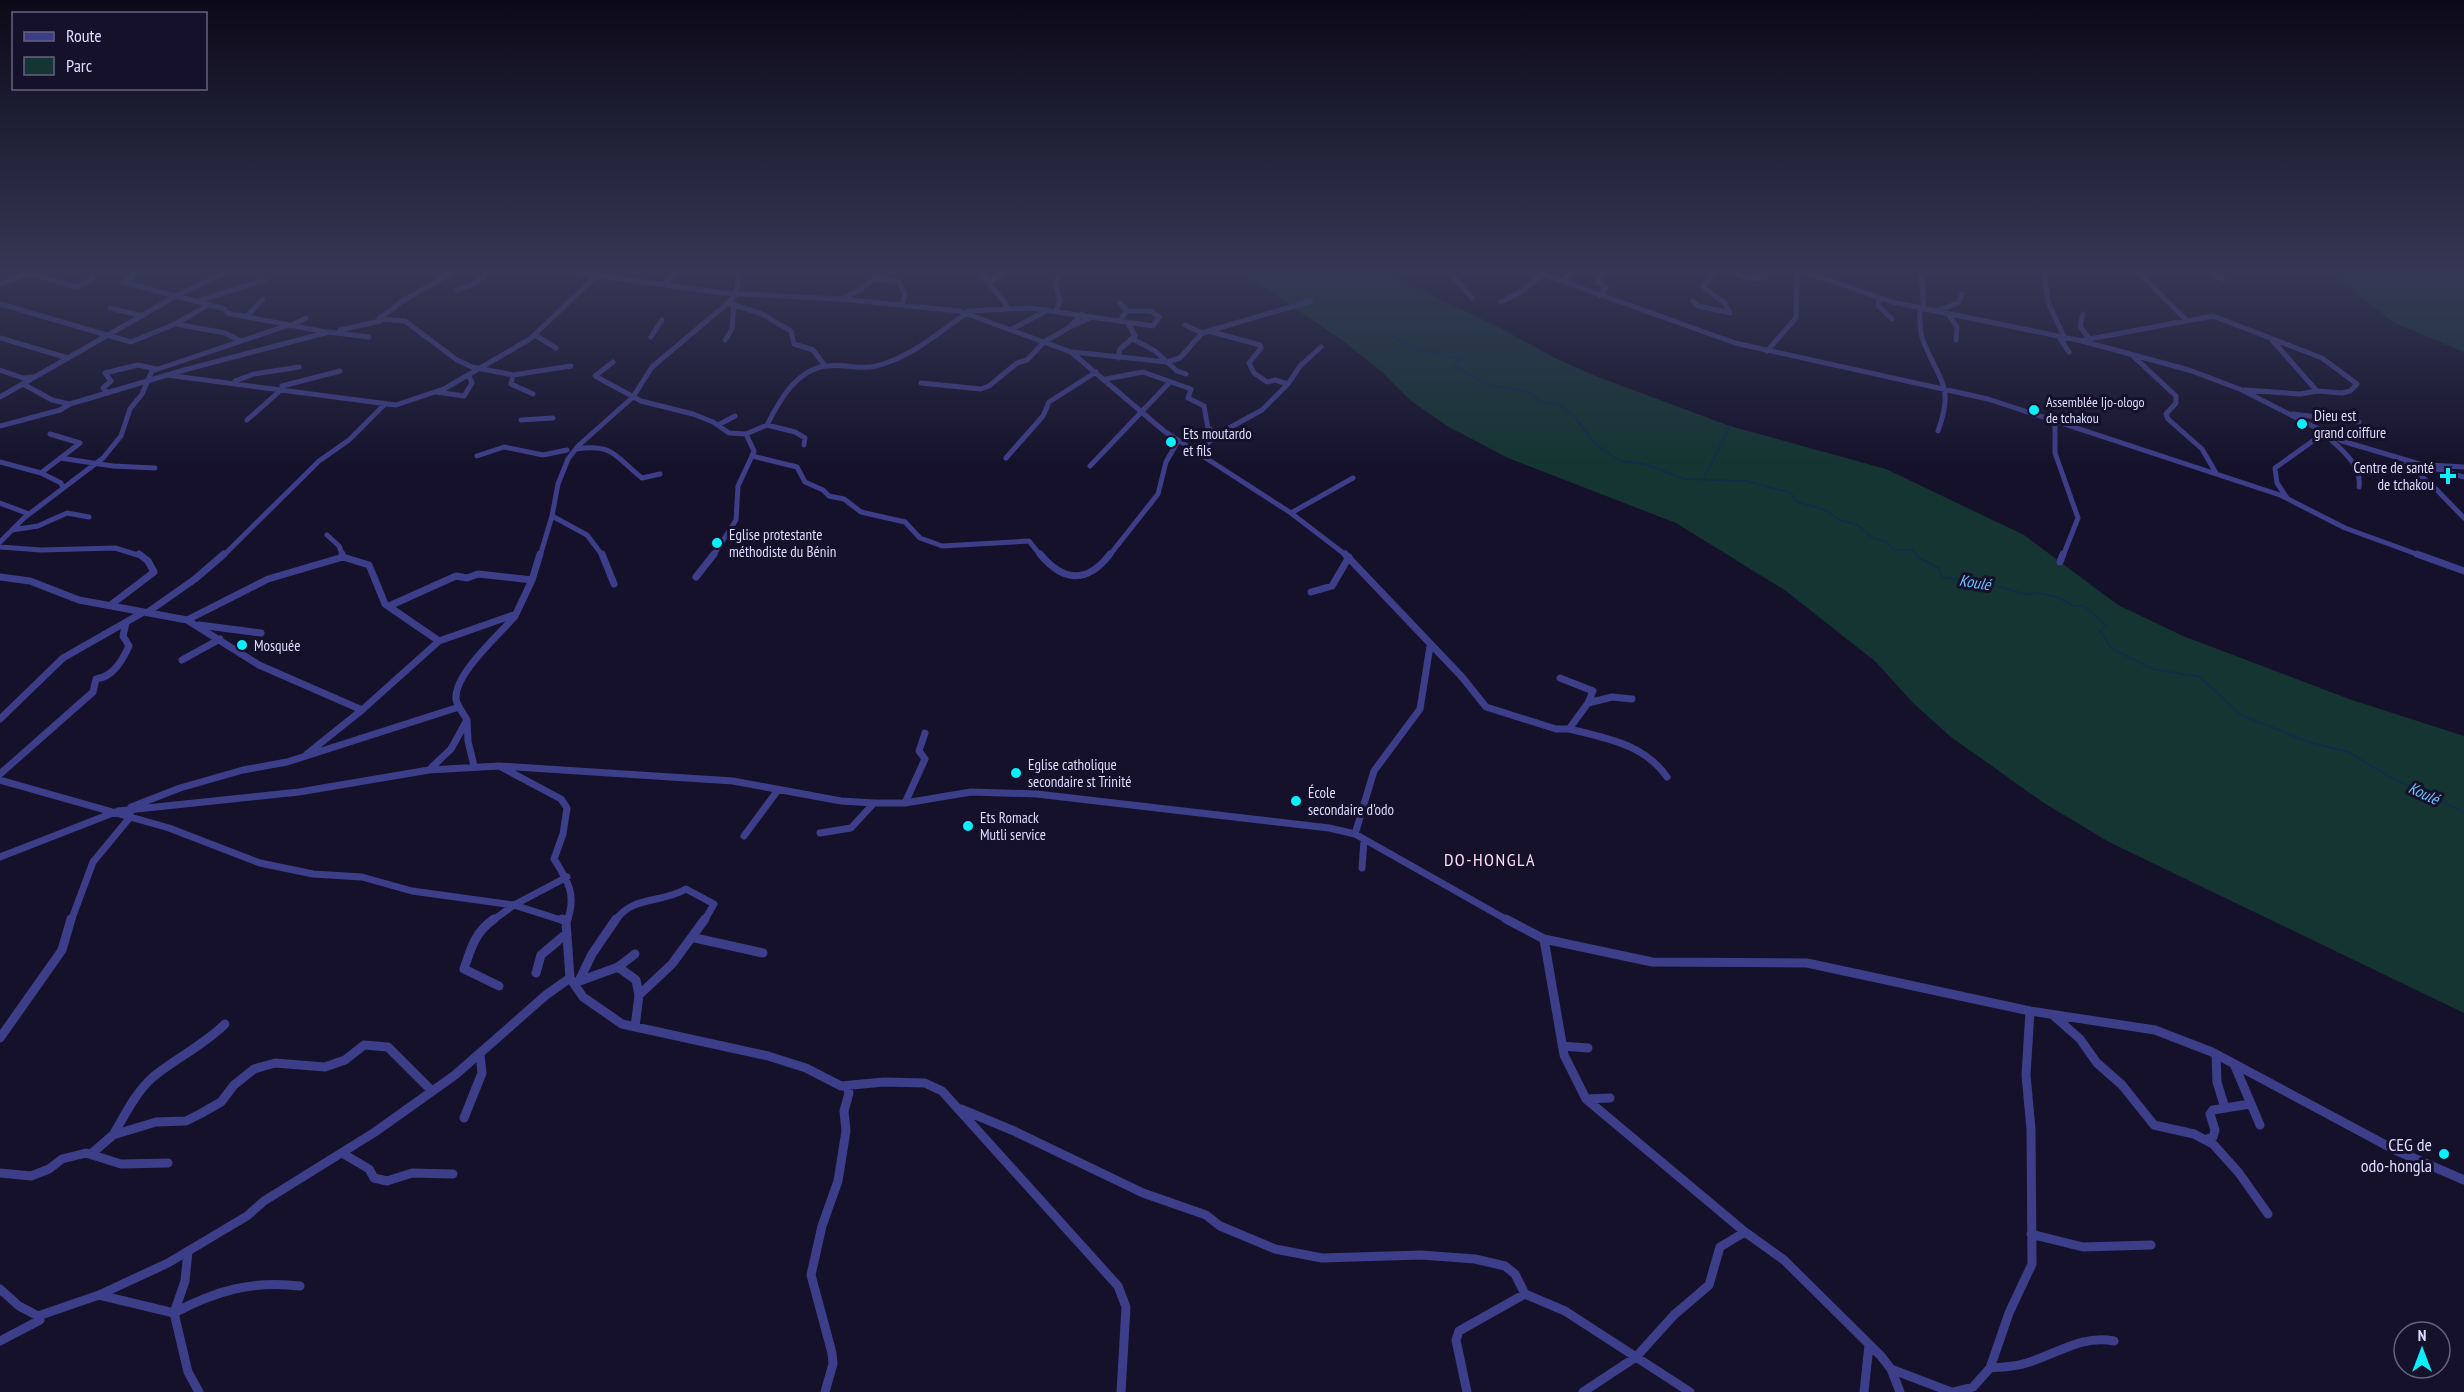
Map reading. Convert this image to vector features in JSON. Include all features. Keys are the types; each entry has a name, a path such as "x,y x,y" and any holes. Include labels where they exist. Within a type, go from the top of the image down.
{"street":[{"path":"0,338 68,358"},
{"path":"0,397 105,338"},
{"path":"116,338 131,342 141,338"},
{"path":"235,338 241,341"},
{"path":"108,393 103,388 111,381 105,373 132,365 156,369 251,338"},
{"path":"0,426 60,410 70,404 167,375 307,338"},
{"path":"428,338 457,360 479,368 513,375 571,366"},
{"path":"167,375 235,382 396,405 436,392 468,376 530,338"},
{"path":"540,338 556,348"},
{"path":"474,766 468,741 467,720 456,701 460,679 516,614 532,580 552,516 558,484 574,450 633,397 652,367 688,338"},
{"path":"793,338 794,344 813,348 820,354 825,366"},
{"path":"767,425 782,394 806,375 825,366 852,370 876,367 913,350 931,338"},
{"path":"1034,338 1071,352 1167,362 1180,358 1198,338"},
{"path":"921,384 981,389 1017,363 1027,360 1051,338"},
{"path":"1228,338 1260,345 1261,348 1249,363 1254,373 1267,382 1275,380 1288,384"},
{"path":"1715,338 1988,399 2055,423 2216,473 2288,500 2345,528 2464,571"},
{"path":"1767,351 1778,338"},
{"path":"1923,338 1946,389 1946,409 1938,432"},
{"path":"2059,338 2067,346 2069,352"},
{"path":"2061,338 2082,341 2189,370 2242,390 2324,433 2396,459 2464,477"},
{"path":"2082,341 2094,338"},
{"path":"2270,338 2317,391"},
{"path":"2242,390 2300,394 2317,391 2342,393 2350,391 2356,381 2322,358 2270,338"},
{"path":"1118,358 1120,349 1133,339 1177,371 1186,374"},
{"path":"1197,453 1218,434 1262,410 1288,384 1300,366 1321,347"},
{"path":"1071,352 1106,379 1139,411 1178,441 1291,513 1349,557 1430,646 1462,677 1486,707 1556,729 1569,729 1648,754 1661,766 1667,777"},
{"path":"2131,354 2176,396 2176,404 2166,414 2168,419 2202,449 2216,473"},
{"path":"613,362 595,376 633,397 693,414 718,425 729,433 746,434 767,425 800,434 805,438 804,445"},
{"path":"235,382 254,374 299,367"},
{"path":"0,542 29,514 98,462 121,436 130,409 142,394 147,381 156,369"},
{"path":"0,370 25,381 57,403 70,404"},
{"path":"247,420 279,388 340,371"},
{"path":"1006,458 1021,444 1043,416 1049,402 1096,372"},
{"path":"1106,379 1143,372 1191,389 1188,398 1204,406 1208,428 1218,434"},
{"path":"513,375 511,384 533,394"},
{"path":"436,392 464,396 472,382 468,376"},
{"path":"1089,466 1116,440 1124,427 1139,411 1152,401 1159,390 1169,383"},
{"path":"0,719 57,664 145,613 201,576 320,461 351,438 369,415 384,405"},
{"path":"2287,414 2359,422"},
{"path":"718,425 735,416"},
{"path":"521,420 553,418"},
{"path":"2055,423 2055,453 2078,518 2060,562"},
{"path":"2288,500 2277,483 2275,468 2324,433"},
{"path":"2324,433 2350,459 2362,479 2359,488"},
{"path":"41,473 80,443 50,434"},
{"path":"696,577 708,564 736,520 738,486 754,450 746,434"},
{"path":"752,456 797,467 805,482 824,490 829,496 844,499 861,512 879,513 905,522 920,538 942,546 1029,541 1045,560 1067,575 1080,576 1097,571 1158,494 1166,462 1178,441"},
{"path":"477,456 504,447 543,455 567,450"},
{"path":"574,450 607,448 620,455 642,478 660,474"},
{"path":"60,458 113,466 155,468"},
{"path":"2396,459 2420,474 2464,518"},
{"path":"2,464 41,473 61,483 63,488"},
{"path":"2418,465 2464,467"},
{"path":"1291,513 1353,478"},
{"path":"0,503 29,514"},
{"path":"12,530 38,526 67,513 88,517"},
{"path":"552,516 583,532 599,548 603,554 606,574 614,584"},
{"path":"327,535 339,546 343,557"},
{"path":"0,547 45,550 106,546 137,553 154,572 112,604 145,613 187,620 259,666 362,710"},
{"path":"187,620 268,579 343,557 369,565 383,600 439,640"},
{"path":"1311,592 1332,586 1349,557"},
{"path":"389,606 456,576 464,578 478,574 532,580"},
{"path":"0,578 30,581 80,600 123,607"},
{"path":"307,754 362,710 439,640 516,614"},
{"path":"0,774 93,692 96,679 103,680 111,674 129,646 123,636 126,623"},
{"path":"197,625 261,633"},
{"path":"182,660 220,639"},
{"path":"1355,834 1374,771 1420,710 1430,646"},
{"path":"1560,678 1593,691 1588,703 1569,729"},
{"path":"1588,703 1612,697 1632,699"},
{"path":"0,857 51,835 180,788 243,770 287,762 459,707"},
{"path":"429,770 451,749 467,720"},
{"path":"905,803 925,759 919,754 925,732"},
{"path":"118,811 288,794 429,770 499,766 733,781 841,801 874,803 905,803 971,792 1037,794 1329,828 1355,834 1444,887 1544,939 1581,949 1652,962 1807,963 2030,1011 2155,1030 2216,1054 2395,1150 2464,1180"},
{"path":"499,766 563,802 567,808 563,834 554,859 567,877 573,903 566,922 566,934 574,980 583,997 622,1024 768,1056 806,1068 834,1084 848,1087 884,1082 925,1083 942,1091 960,1109 1012,1172 1037,1195 1118,1286 1126,1306 1121,1392"},
{"path":"0,780 118,811 260,863 313,874 362,877 412,891 514,905 560,918 566,922"},
{"path":"744,836 778,790"},
{"path":"820,833 851,828 874,803"},
{"path":"0,1038 62,950 74,909 93,862 131,816"},
{"path":"1362,868 1364,840"},
{"path":"499,986 464,969 474,938 481,928 514,905 567,877"},
{"path":"574,980 623,909 635,903 672,897 686,890 714,904 695,938 670,963 660,978 639,995"},
{"path":"536,973 536,965 543,953 566,934"},
{"path":"695,938 763,953"},
{"path":"1544,939 1567,1066 1586,1099 1745,1232 1784,1260 1891,1369 1900,1392"},
{"path":"0,1289 19,1306 38,1316 99,1295 168,1263 247,1216 264,1201 342,1153 432,1091 480,1055 535,1002 574,980 618,967 635,954"},
{"path":"618,967 637,982 639,995 635,1027"},
{"path":"1891,1369 1952,1392 1973,1387 1990,1368 2009,1312 2032,1264 2031,1129 2026,1074 2030,1011"},
{"path":"2052,1015 2080,1039 2097,1063 2121,1085 2154,1125 2207,1139 2247,1182 2268,1214"},
{"path":"92,1154 112,1135 124,1110 153,1079 206,1043 225,1024"},
{"path":"112,1135 156,1122 186,1121 193,1118 221,1102 234,1085 254,1069 275,1063 326,1067 345,1060 364,1046 375,1045 395,1052 432,1091"},
{"path":"1562,1046 1588,1048"},
{"path":"2216,1054 2215,1072 2218,1090 2225,1108"},
{"path":"464,1118 482,1073 480,1055"},
{"path":"2234,1064 2260,1125"},
{"path":"825,1392 832,1364 832,1353 812,1275 822,1226 837,1181 846,1131 844,1111 849,1093 848,1087"},
{"path":"1586,1099 1611,1098"},
{"path":"2207,1139 2212,1137 2215,1130 2210,1114 2213,1110 2250,1104"},
{"path":"960,1109 1014,1131 1143,1193 1206,1215 1220,1226 1275,1249 1322,1258 1421,1255 1475,1259 1504,1266 1515,1274 1525,1294 1565,1311 1690,1392"},
{"path":"342,1153 369,1168 374,1178 387,1181 412,1173 453,1174"},
{"path":"0,1173 31,1176 74,1155 92,1154 121,1164 168,1163"},
{"path":"1583,1392 1636,1357 1674,1315 1709,1285 1720,1247 1745,1232"},
{"path":"2031,1234 2052,1242 2091,1248 2138,1243 2151,1245"},
{"path":"188,1251 185,1281 174,1313 188,1372 199,1392"},
{"path":"99,1295 174,1313 201,1298 252,1284 266,1282 300,1286"},
{"path":"1467,1392 1456,1340 1459,1331 1525,1294"},
{"path":"0,1341 39,1320"},
{"path":"1990,1368 2022,1364 2087,1339 2102,1337 2114,1341"},
{"path":"1864,1392 1868,1377 1865,1362 1869,1345"}],"green space":[{"path":"1339,338 1518,338 1555,358 1598,377 1730,426 1886,469 2024,535 2118,605 2183,636 2349,699 2464,736 2464,1013 2109,842 2044,803 1951,737 1913,703 1876,662 1786,591 1676,523 1508,458 1447,426 1410,400 1382,372"},
{"path":"2431,338 2464,338 2464,352"}],"waterway":[{"name":"Koulé","path":"1395,338 1408,346 1460,359 1453,365 1488,385 1529,392 1541,402 1559,405 1574,416 1595,444 1620,461 1645,464 1684,479 1746,481 1791,493 1796,501 1828,511 1840,520 1858,525 1874,539 1886,541 1895,550 1912,550 1919,558 1939,568 1942,577 1994,585 2024,594 2039,593 2057,597 2074,606 2084,606 2107,626 2100,631 2112,649 2153,669 2200,677 2241,715 2309,742 2348,752 2392,778 2464,812"},
{"path":"2443,344 2464,341"},
{"path":"1704,478 1730,426"}],"place":[{"name":"Assemblée Ijo-ologo de tchakou","path":"2034,410"},
{"name":"Dieu est grand coiffure","path":"2302,424"},
{"name":"Ets moutardo et fils","path":"1171,442"},
{"name":"Centre de santé de tchakou","path":"2448,476"},
{"name":"Eglise protestante méthodiste du Bénin","path":"717,543"},
{"name":"Mosquée","path":"242,645"},
{"name":"Eglise catholique secondaire st Trinité","path":"1016,773"},
{"name":"École secondaire d'odo","path":"1296,801"},
{"name":"Ets Romack Mutli service","path":"968,826"},
{"name":"CEG de odo-hongla","path":"2444,1154"}],"district":[{"name":"DO-HONGLA","path":"1490,859"}]}
